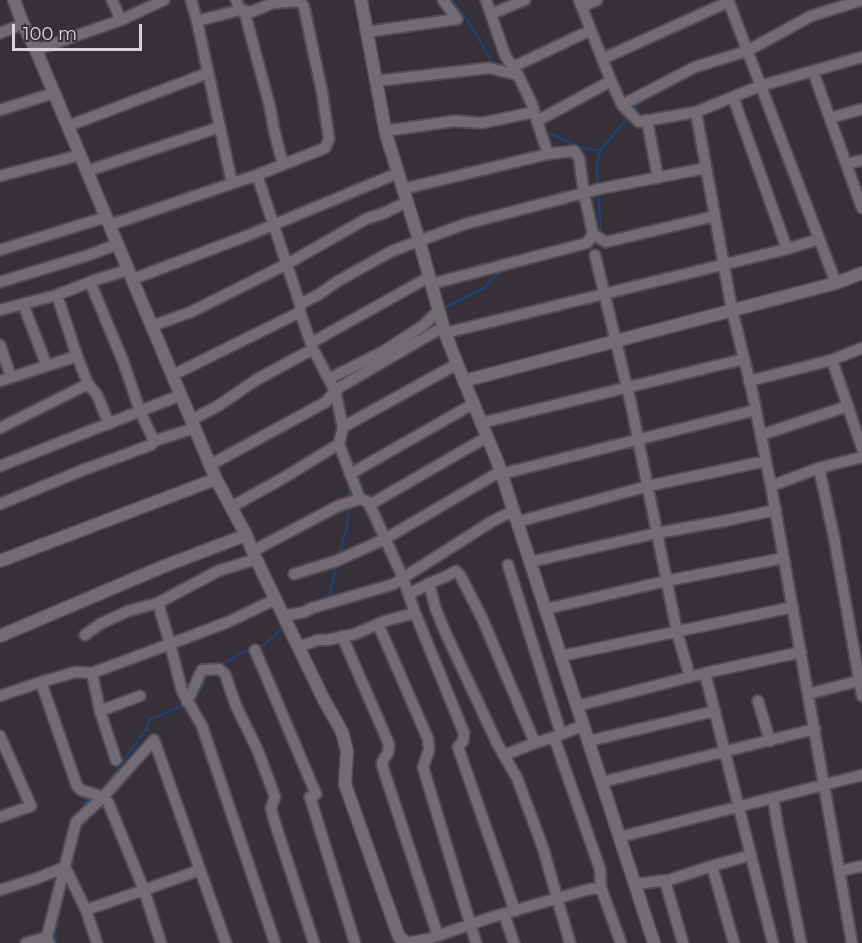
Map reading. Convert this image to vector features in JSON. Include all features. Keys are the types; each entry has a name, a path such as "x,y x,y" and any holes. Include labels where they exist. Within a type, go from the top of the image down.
{"street":[{"path":"14,0 216,479 246,534 276,599 290,618 298,647 322,698 342,732 347,752 345,784 404,942 425,942 470,924 590,889 601,888"},
{"path":"112,0 122,20"},
{"path":"36,50 122,20 164,0"},
{"path":"191,0 232,183"},
{"path":"361,0 385,131 444,330 501,472 654,943"},
{"path":"366,32 457,19 442,0"},
{"path":"486,0 506,55 536,116 548,154"},
{"path":"490,14 525,0"},
{"path":"597,0 581,3 622,105 639,122 696,112 760,86 862,57"},
{"path":"622,105 695,67 747,51 811,16 862,0"},
{"path":"0,250 108,221 257,176 325,148 329,139 322,92 304,7 300,1 273,3 251,12 240,7 197,21"},
{"path":"602,59 728,1 836,283"},
{"path":"240,7 270,107 283,165"},
{"path":"0,33 23,24"},
{"path":"376,81 489,68 515,71 591,30"},
{"path":"813,71 862,208"},
{"path":"68,126 208,73"},
{"path":"385,131 454,122 482,123 536,116 611,81"},
{"path":"0,110 54,93"},
{"path":"733,97 788,249"},
{"path":"830,118 862,109"},
{"path":"696,112 732,310 756,410 776,510 852,943"},
{"path":"646,120 658,178"},
{"path":"87,171 220,126"},
{"path":"403,189 548,154 574,151 579,158 584,193 594,234 606,242 715,216"},
{"path":"0,176 80,155"},
{"path":"846,164 862,160"},
{"path":"172,375 300,308 365,265 419,240 465,224 584,193 706,168"},
{"path":"0,310 57,295 90,282 130,275 273,225 398,173"},
{"path":"257,176 312,346 331,389 343,427"},
{"path":"152,326 190,312 286,264 366,219 407,202"},
{"path":"0,504 151,445 154,441 193,424 256,380 430,280 587,243 594,234"},
{"path":"331,389 340,387 444,330 605,294 788,249 819,239"},
{"path":"0,282 118,244"},
{"path":"595,255 617,341 676,632 690,677"},
{"path":"464,381 836,283 862,273"},
{"path":"90,282 154,441"},
{"path":"57,295 88,384 98,395 109,424"},
{"path":"23,304 47,366"},
{"path":"210,465 331,389 424,325 439,310"},
{"path":"0,345 5,379 77,356"},
{"path":"749,381 832,360 862,348"},
{"path":"481,423 744,359"},
{"path":"832,360 862,448"},
{"path":"231,507 335,446 343,427 457,364"},
{"path":"0,428 88,384"},
{"path":"0,466 181,396"},
{"path":"350,474 473,404"},
{"path":"761,435 848,406"},
{"path":"294,574 336,561 386,539 501,472 756,410"},
{"path":"85,635 100,624 128,611 158,603 254,555 338,507 364,502 487,437"},
{"path":"335,446 386,539 464,733 463,741 458,747 510,912 514,943"},
{"path":"771,486 819,468 862,457"},
{"path":"290,618 312,608 394,584 491,522 766,461"},
{"path":"819,468 861,680 862,696"},
{"path":"0,561 216,479"},
{"path":"530,562 657,533 776,510"},
{"path":"0,636 246,534"},
{"path":"546,609 666,581 784,558"},
{"path":"508,565 600,869 601,888 621,943"},
{"path":"409,594 456,571 460,575 482,618 535,743"},
{"path":"430,582 436,610 447,636 521,788 543,848 570,943"},
{"path":"0,696 76,672 92,673 228,622 276,599"},
{"path":"158,603 182,691 202,726 275,943"},
{"path":"561,656 793,607"},
{"path":"298,647 318,640 355,634 378,624 415,613"},
{"path":"378,624 428,739 429,750 423,766 476,943"},
{"path":"342,636 390,744 382,763 383,768 438,936"},
{"path":"255,650 316,794 310,797 355,943"},
{"path":"577,705 801,652"},
{"path":"187,702 202,670 215,669 225,674 236,706 258,751 275,797 271,808 314,943"},
{"path":"92,673 100,711 116,760"},
{"path":"705,673 773,943"},
{"path":"808,694 861,680"},
{"path":"41,682 77,786 84,792 103,797 108,802 144,890 161,943"},
{"path":"100,711 140,696"},
{"path":"758,700 770,741"},
{"path":"589,741 715,711"},
{"path":"504,755 584,725"},
{"path":"602,782 815,729"},
{"path":"0,736 4,758 15,769 31,806 0,817"},
{"path":"26,943 48,940 65,867 80,818 103,797 154,740 226,943"},
{"path":"620,837 862,775"},
{"path":"773,798 801,943"},
{"path":"635,884 665,880 751,855"},
{"path":"840,871 862,866"},
{"path":"0,890 65,867"},
{"path":"65,867 86,910 97,943"},
{"path":"712,867 734,943"},
{"path":"86,910 200,870"},
{"path":"665,880 683,943"}],"waterway":[{"path":"452,0 469,22 492,63"},
{"path":"853,8 862,6"},
{"path":"754,53 761,49"},
{"path":"732,61 744,58"},
{"path":"632,111 642,100"},
{"path":"548,133 585,149 597,150 601,149 625,121"},
{"path":"597,182 597,164 601,149"},
{"path":"598,194 601,229 599,233"},
{"path":"444,308 484,288 499,272 507,269"},
{"path":"348,480 349,494"},
{"path":"338,556 347,528 348,509"},
{"path":"309,604 329,596 337,564"},
{"path":"257,649 274,637 284,626"},
{"path":"220,666 242,652 251,650"},
{"path":"194,700 207,675"},
{"path":"96,792 106,785 146,729 149,720 181,706"},
{"path":"82,811 89,797"},
{"path":"56,943 55,933 66,884"}]}
